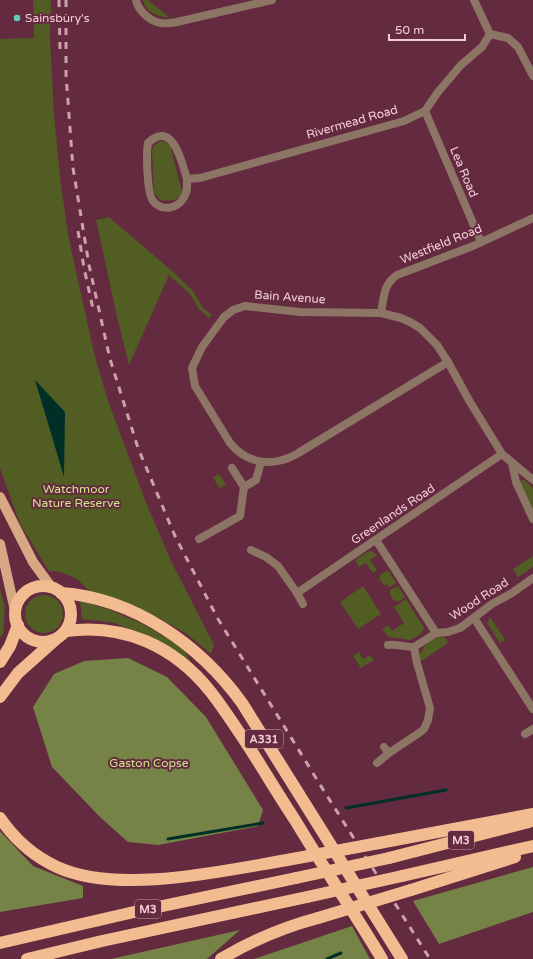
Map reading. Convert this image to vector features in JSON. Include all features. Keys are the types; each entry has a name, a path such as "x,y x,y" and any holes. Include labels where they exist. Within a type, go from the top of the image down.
{"highway":[{"path":"0,662 10,646 17,620 16,608 24,594 38,587 56,590 66,598 71,611 71,618 66,631 18,673 0,697"},
{"name":"A331","path":"56,590 90,597 130,611 146,619 184,643 215,671 242,704 402,959"},
{"path":"17,620 27,636 33,640 48,642 55,640"},
{"name":"A331","path":"66,631 97,629 135,636 159,648 191,670 224,709 249,746 382,959"},
{"name":"M3","path":"0,818 12,835 41,859 67,871 99,879 128,880 192,876 287,860 533,814"},
{"name":"M3","path":"0,943 134,912 389,858 533,821"},
{"name":"M3","path":"27,959 102,941 533,846"},
{"path":"222,959 252,941 284,929 480,869 533,851"}],"main road":[{"path":"0,497 32,562 56,590"},
{"path":"0,544 17,620"}],"street":[{"path":"136,0 143,13 154,21 161,23 177,22 269,0"},
{"path":"474,0 490,34"},
{"path":"490,34 508,38 518,47 533,76"},
{"path":"425,111 438,92 461,65 482,47 490,34"},
{"name":"Rivermead Road","path":"187,179 200,178 404,120 425,111"},
{"name":"Lea Road","path":"425,111 481,242"},
{"path":"158,136 164,136 170,139 175,145 187,179 187,190 180,204 171,208 158,205 150,195 147,151 148,143 158,136"},
{"name":"Westfield Road","path":"381,313 386,285 397,275 453,254 533,218"},
{"name":"Bain Avenue","path":"448,362 295,455 281,461 261,462 246,457 234,448 195,386 192,368 202,347 224,317 233,310 245,306 300,312 381,313 401,318 420,328 437,346 448,362 470,402 502,454 533,480"},
{"name":"Greenlands Road","path":"297,593 502,454"},
{"path":"244,487 256,480 261,462"},
{"path":"512,463 516,482 533,519"},
{"path":"199,539 240,516 244,487 232,468"},
{"path":"376,540 436,633"},
{"path":"251,550 266,557 278,566 303,604"},
{"name":"Wood Road","path":"414,647 436,633 448,632 460,628 492,604 512,593 533,578"},
{"path":"474,618 533,709"},
{"path":"378,763 386,750 420,733 429,717 430,708 414,647 393,644 384,645"},
{"path":"525,734 533,729"}],"green space":[{"name":"Watchmoor Nature Reserve","path":"33,0 51,0 50,37 54,116 61,185 69,240 94,353 108,401 147,505 172,563 214,645 211,654 187,634 159,618 88,590 77,579 61,572 49,571 20,524 0,468 0,39 34,38"},
{"path":"143,0 148,0 170,18 153,14 144,4"},
{"path":"164,141 170,145 182,192 178,198 170,201 160,200 154,192 152,151 156,144"},
{"path":"109,217 171,270 192,290 203,308 212,315 209,318 199,309 190,294 169,275 129,365 96,220"},
{"path":"219,474 226,485 219,488 213,477"},
{"path":"521,480 524,480 533,488 533,514 520,482"},
{"path":"371,551 377,555 370,560 377,570 373,573 366,563 359,567 355,560"},
{"path":"533,556 533,567 518,577 513,569"},
{"path":"388,570 396,583 389,588 387,584 384,586 379,578 381,576 380,575"},
{"path":"363,586 381,614 358,629 340,602"},
{"path":"398,586 405,597 398,602 397,600 395,602 389,594 391,592 390,590"},
{"path":"0,589 5,607 3,634 0,638"},
{"path":"40,595 48,595 55,598 60,603 63,614 60,625 55,630 48,633 40,633 33,630 28,625 25,618 25,610 28,603 33,598"},
{"path":"406,599 424,628 421,634 410,640 389,637 382,629 388,625 392,631 404,623 394,607"},
{"path":"80,601 108,609 145,625 183,648 192,664 153,639 115,623 82,619"},
{"path":"490,617 505,640 500,643 487,623"},
{"path":"440,637 446,638 448,643 423,660 420,660 419,656 425,646 433,639"},
{"path":"359,652 363,659 370,655 374,660 361,668 353,656"},
{"name":"Gaston Copse","path":"128,658 167,677 206,717 263,810 258,826 158,845 128,842 100,817 52,767 33,707 54,674 84,661"},
{"path":"0,831 33,866 83,886 83,898 0,912"},
{"path":"533,867 533,912 439,944 413,901"},
{"path":"352,926 370,959 254,959 257,958"},
{"path":"240,930 207,959 111,959"}],"shaded area":[{"path":"35,380 65,412 64,477"}],"waterway":[{"path":"346,808 446,790"},
{"path":"168,839 263,823"},
{"path":"327,959 341,953"}],"railway":[{"path":"59,0 60,50"},
{"path":"66,0 66,75 73,168 89,265 110,359 138,448 175,536 218,619 430,959"},
{"path":"78,231 93,309"}],"place":[{"name":"Sainsbury's","path":"17,18"}]}
